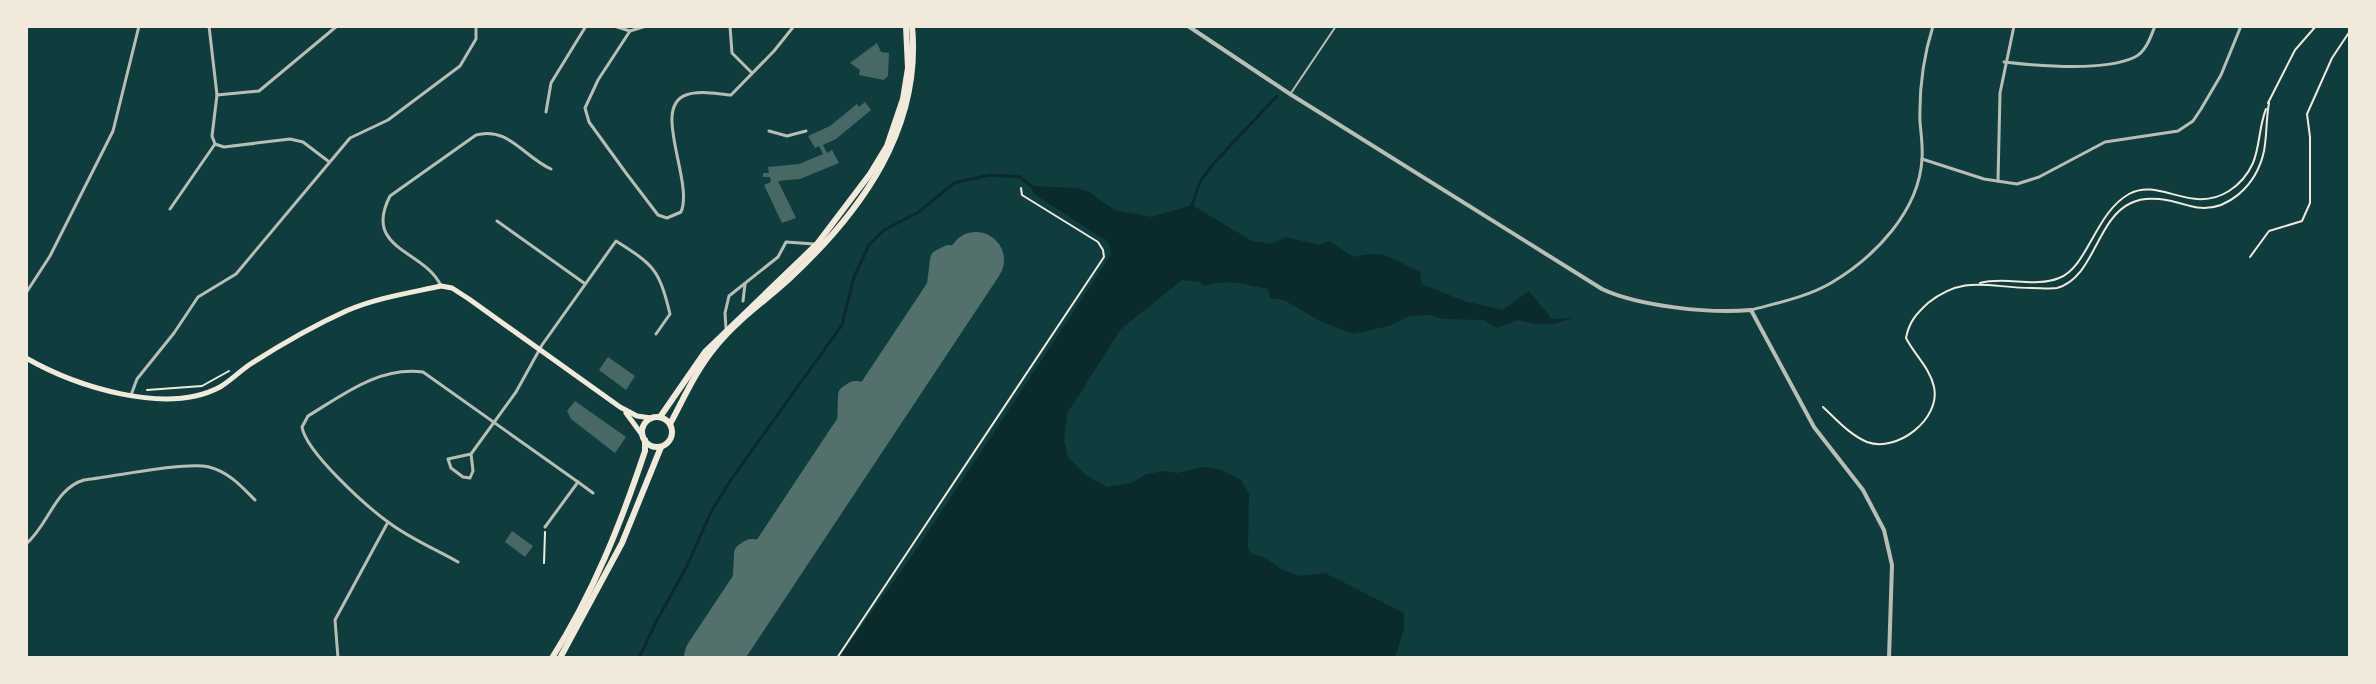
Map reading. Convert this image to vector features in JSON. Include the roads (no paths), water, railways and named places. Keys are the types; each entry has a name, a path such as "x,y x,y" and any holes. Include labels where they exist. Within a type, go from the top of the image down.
{"main road":[{"path":"660,417 705,352 817,244 870,174 887,146 903,99 909,26"},
{"path":"560,658 622,543 661,447 672,437 670,424 716,346 837,232 877,175 900,130 907,104 913,65 909,26"},
{"path":"26,358 78,381 131,393 165,399 195,396 220,387 284,344 346,311 441,286 452,288 620,407 637,416 660,417 670,424"},
{"path":"620,407 652,446 661,447"},
{"path":"552,658 623,520 645,451 643,427 651,418"}],"street":[{"path":"26,293 50,256 113,131 139,26"},
{"path":"209,26 217,95 212,136 215,144"},
{"path":"217,95 259,91 337,26"},
{"path":"131,393 137,379 198,297 236,274 350,138 388,120 460,66 476,39 476,26"},
{"path":"546,112 551,83 586,26"},
{"path":"614,26 630,31 646,26"},
{"path":"730,26 732,53 752,73"},
{"path":"630,31 598,80 585,108 589,122 626,173 658,215 667,218 681,212 685,203 670,120 676,103 694,93 731,95 794,26"},
{"path":"1188,26 1290,94 1602,289 1623,299 1697,309 1751,310 1821,287 1863,259 1899,222 1914,195 1922,159 1921,73 1933,26"},
{"path":"1998,182 2000,93 2004,62 2014,26"},
{"path":"2004,62 2047,67 2087,66 2135,57 2147,44 2155,26"},
{"path":"1922,159 1998,182 2027,182 2105,142 2168,133 2185,127 2201,109 2221,75 2241,26"},
{"path":"769,131 787,136 806,131"},
{"path":"441,286 427,269 389,241 383,225 384,208 390,196 476,135 486,132 498,133 514,142 539,164 551,169"},
{"path":"215,144 224,147 290,139 303,142 328,161"},
{"path":"170,209 215,144"},
{"path":"497,221 584,283"},
{"path":"471,454 448,459 451,468 470,478 473,471 471,454 516,392 584,283 616,241 655,268 662,283 670,314 656,334"},
{"path":"726,329 725,313 729,296 778,257 786,242 817,244"},
{"path":"743,301 745,284"},
{"path":"1751,310 1814,427 1863,490 1884,530 1892,565 1889,658"},
{"path":"458,562 388,522 310,447 303,438 302,427 308,416 383,374 408,370 423,372 593,493"},
{"path":"26,544 38,532 64,492 75,482 84,480 198,465 222,472 255,500"},
{"path":"545,527 578,482"},
{"path":"338,658 335,620 388,522"}],"lane":[{"path":"1290,94 1336,26"}],"water":[{"path":"1031,186 1078,188 1115,210 1151,217 1192,205 1252,241 1271,244 1286,237 1319,245 1329,241 1354,257 1375,254 1390,257 1420,272 1422,284 1464,301 1503,310 1529,291 1552,319 1573,318 1554,324 1517,320 1497,328 1484,320 1410,316 1389,326 1353,334 1320,321 1284,300 1270,298 1268,289 1229,282 1205,286 1200,282 1182,280 1120,330 1067,414 1064,440 1068,457 1086,475 1107,487 1131,483 1147,474 1164,471 1177,473 1203,467 1222,470 1241,480 1249,494 1248,547 1251,554 1266,558 1281,569 1299,576 1325,573 1404,613 1404,629 1395,658 839,658 916,550 1111,255 1110,245 1105,240 1034,194"}],"waterway":[{"path":"1192,205 1200,182 1213,164 1277,96"},
{"path":"639,658 711,512 842,325 854,277 869,245 884,230 919,212 954,183 990,175 1020,177 1031,186"}]}
